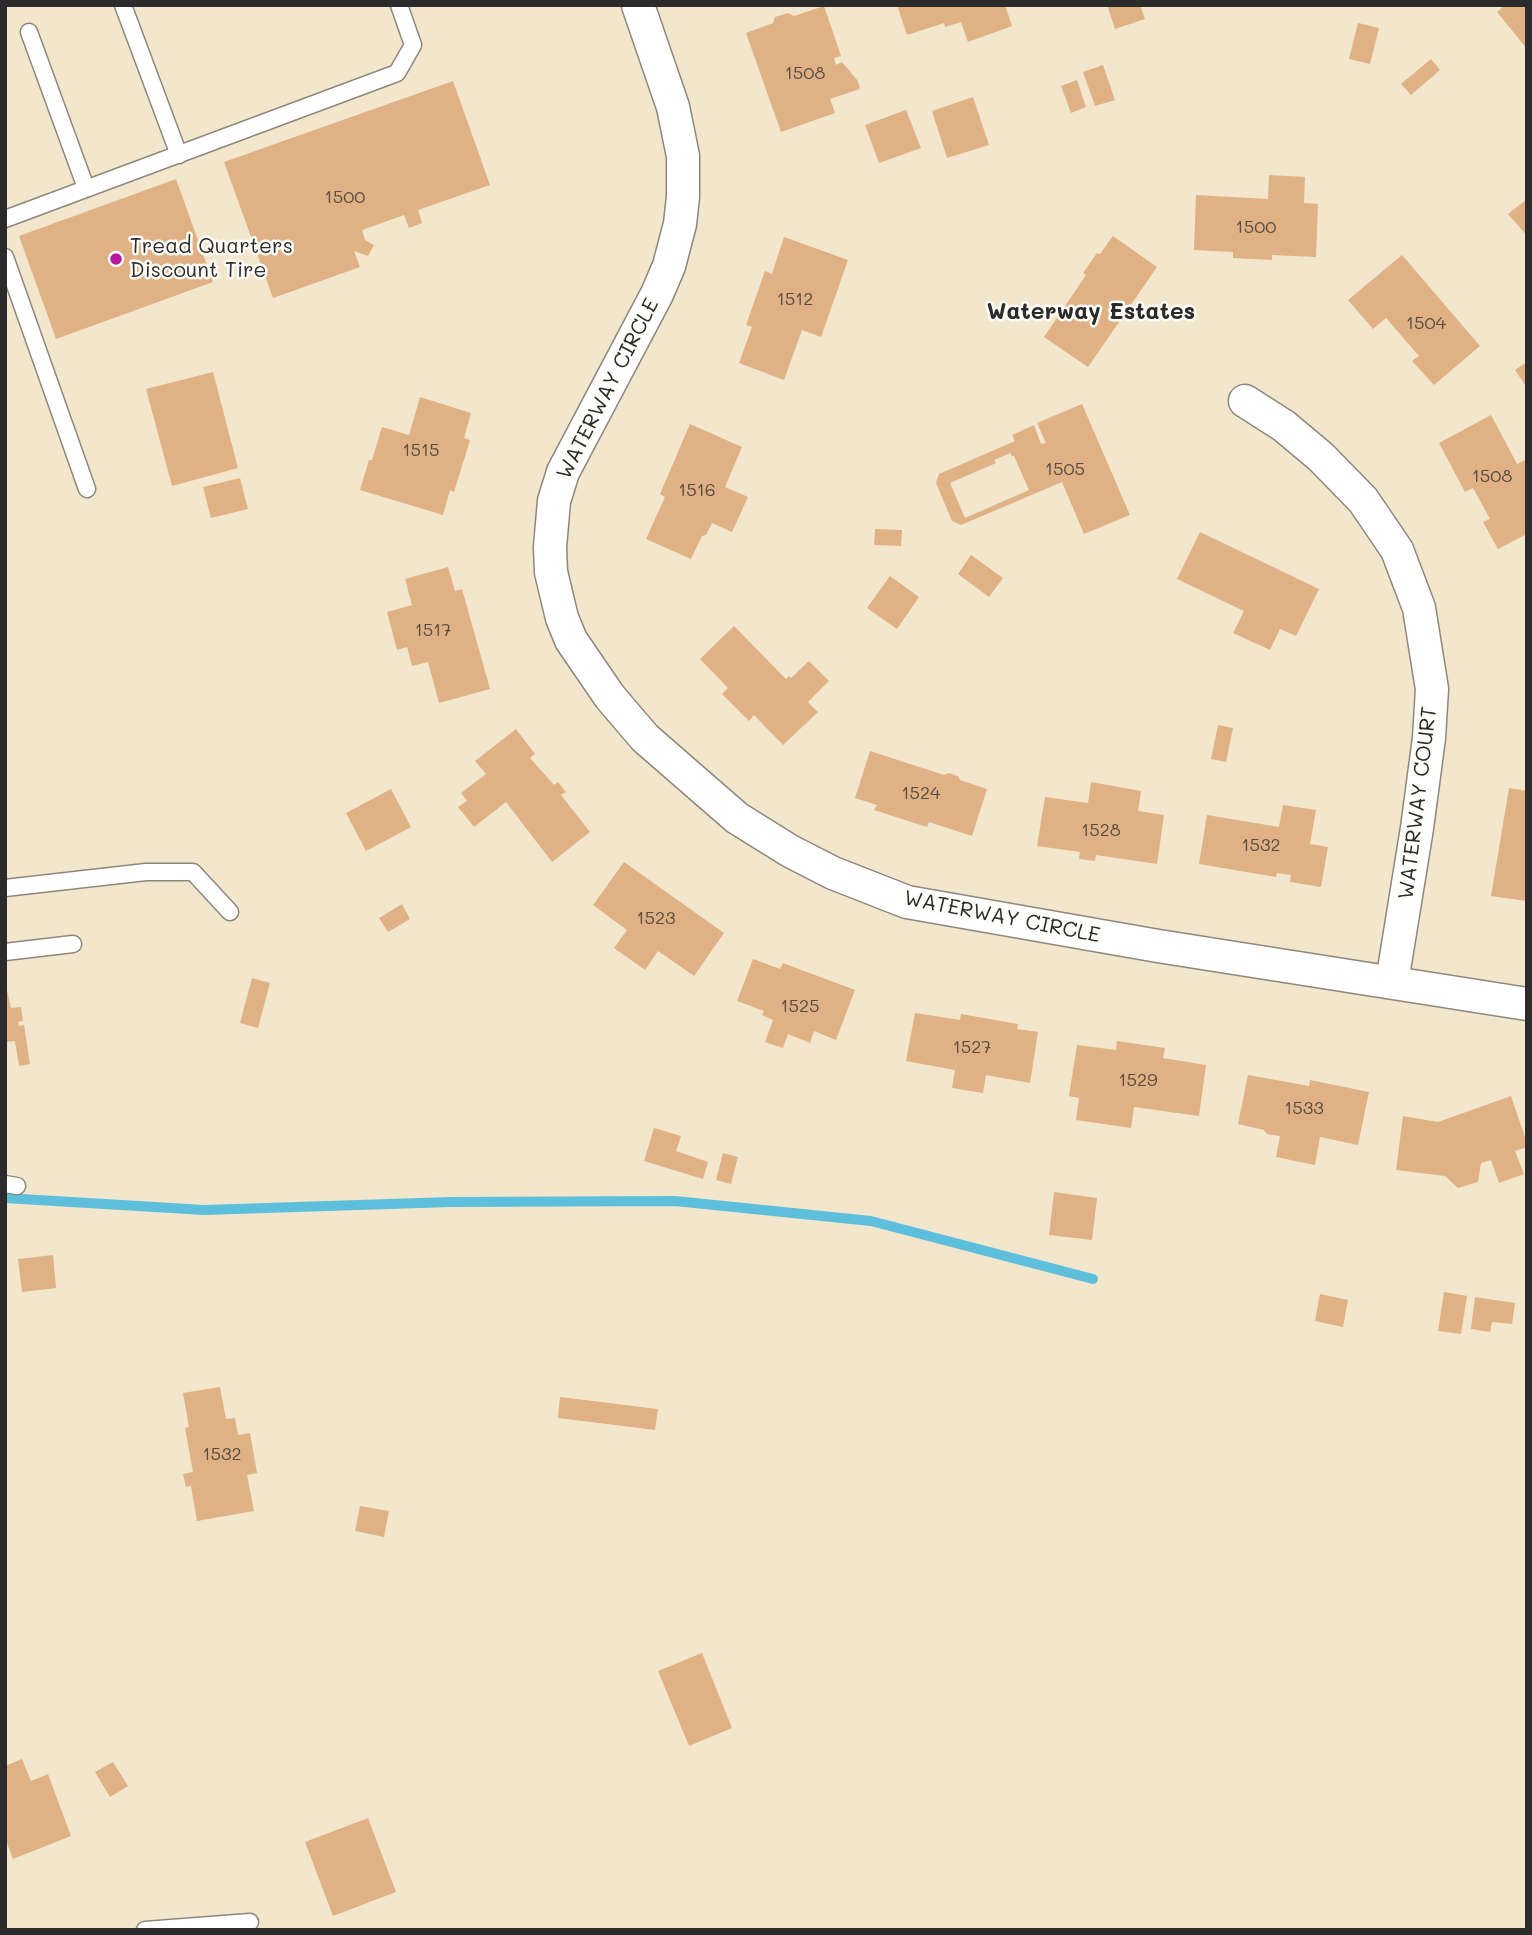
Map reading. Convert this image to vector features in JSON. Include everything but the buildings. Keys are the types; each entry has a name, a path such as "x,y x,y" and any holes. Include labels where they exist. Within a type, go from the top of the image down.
{"street":[{"name":"WATERWAY CIRCLE","path":"638,5 673,107 683,156 680,224 669,266 657,294 563,472 554,501 550,547 551,572 562,618 583,661 645,738 737,818 790,851 834,873 907,902 1158,946 1527,1004"},
{"name":"WATERWAY COURT","path":"1245,401 1284,426 1321,457 1363,500 1397,550 1419,608 1432,689 1417,828 1392,982"}],"lane":[{"path":"123,5 179,155"},
{"path":"5,219 397,73 413,45 399,5"},
{"path":"29,32 86,188"},
{"path":"5,257 87,489"},
{"path":"5,888 146,872 193,872 230,912"},
{"path":"5,953 73,944"},
{"path":"145,1930 250,1922"}],"waterway":[{"path":"5,1198 204,1210 451,1202 675,1201 871,1221 1093,1279"}],"place":[{"name":"Tread Quarters Discount Tire","path":"116,259"}],"district":[{"name":"Waterway Estates","path":"1091,312"}]}
